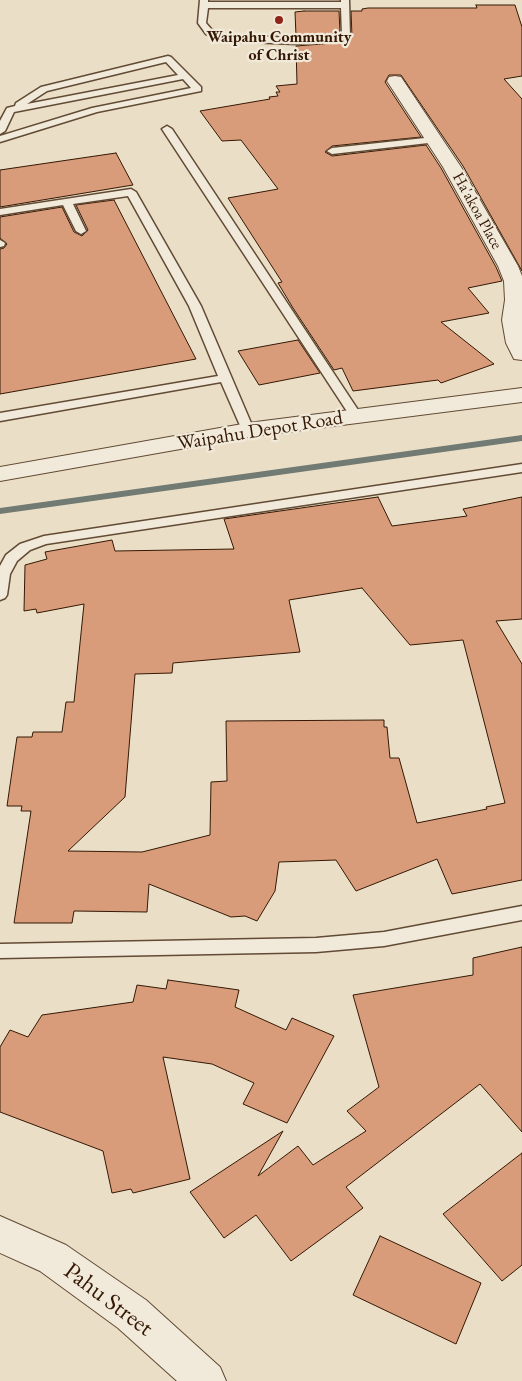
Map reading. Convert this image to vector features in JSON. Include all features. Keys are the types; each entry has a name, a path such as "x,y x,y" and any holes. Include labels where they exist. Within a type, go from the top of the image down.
{"street":[{"name":"Ha'akoa Place","path":"395,81 452,167 508,266 514,281 515,300 512,320 517,343 522,354"},
{"name":"Waipahu Depot Road","path":"0,474 248,430 522,395"},
{"name":"Pahu Street","path":"0,1234 53,1258 132,1314 206,1381"}],"lane":[{"path":"203,2 345,2 346,37 296,41 224,38 209,32 202,23 203,2"},
{"path":"0,131 10,110 44,89 168,59 198,89 95,110 0,140"},
{"path":"10,110 185,76"},
{"path":"167,129 356,416"},
{"path":"332,151 434,140"},
{"path":"0,212 131,192 195,306 248,430"},
{"path":"67,202 81,231"},
{"path":"0,417 225,378"},
{"path":"0,595 3,574 11,558 25,547 44,540 522,468"},
{"path":"0,952 316,945 384,939 522,913"}],"building":[{"path":"476,5 515,5 522,27 522,76 504,79 522,99 522,271 463,166 401,75 389,75 385,82 421,137 332,146 325,152 332,156 426,145 441,168 502,281 468,288 489,313 441,322 494,364 441,383 438,380 353,391 342,368 334,370 293,308 278,283 282,282 228,198 278,189 241,140 222,141 200,111 270,99 269,97 278,96 276,92 280,92 276,86 297,84 296,46 347,42 352,37 351,11 362,11 362,9 368,8 477,8"},
{"path":"339,11 340,33 296,36 295,12"},
{"path":"116,153 133,185 0,207 0,170"},
{"path":"114,200 196,359 0,394 0,249 4,248 7,244 0,238 0,217 62,207 74,232 82,236 88,230 76,205"},
{"path":"298,340 320,373 259,385 238,351"},
{"path":"378,497 392,526 467,516 463,509 522,497 522,619 496,621 522,664 522,880 452,894 437,859 356,891 336,860 279,862 275,891 257,921 245,916 231,917 149,884 147,912 74,911 72,923 14,923 31,811 21,811 22,806 7,806 17,737 32,737 33,732 62,732 66,702 74,702 84,604 37,613 36,609 24,611 25,565 47,559 45,552 112,540 115,551 234,549 224,519","holes":["362,588 410,645 463,640 505,803 486,807 487,809 417,823 399,758 390,758 387,727 384,727 384,720 226,721 227,781 211,782 210,835 142,852 68,851 125,797 135,674 172,673 173,663 300,652 289,600"]},
{"path":"522,947 522,1132 480,1084 346,1187 363,1208 291,1261 256,1215 224,1238 190,1192 283,1131 258,1176 298,1146 313,1165 366,1131 347,1111 379,1087 353,995 473,975 473,958"},
{"path":"168,980 239,990 235,1007 286,1030 292,1018 334,1036 287,1123 243,1104 254,1083 212,1064 163,1057 190,1179 133,1193 131,1189 112,1193 103,1151 0,1112 0,1047 10,1030 28,1037 42,1015 133,1002 137,985 166,989"},
{"path":"522,1153 522,1265 502,1281 443,1214"},
{"path":"380,1236 481,1283 456,1344 353,1295"}],"waterway":[{"path":"0,511 522,438"}],"place":[{"name":"Waipahu Community of Christ","path":"279,20"}]}
